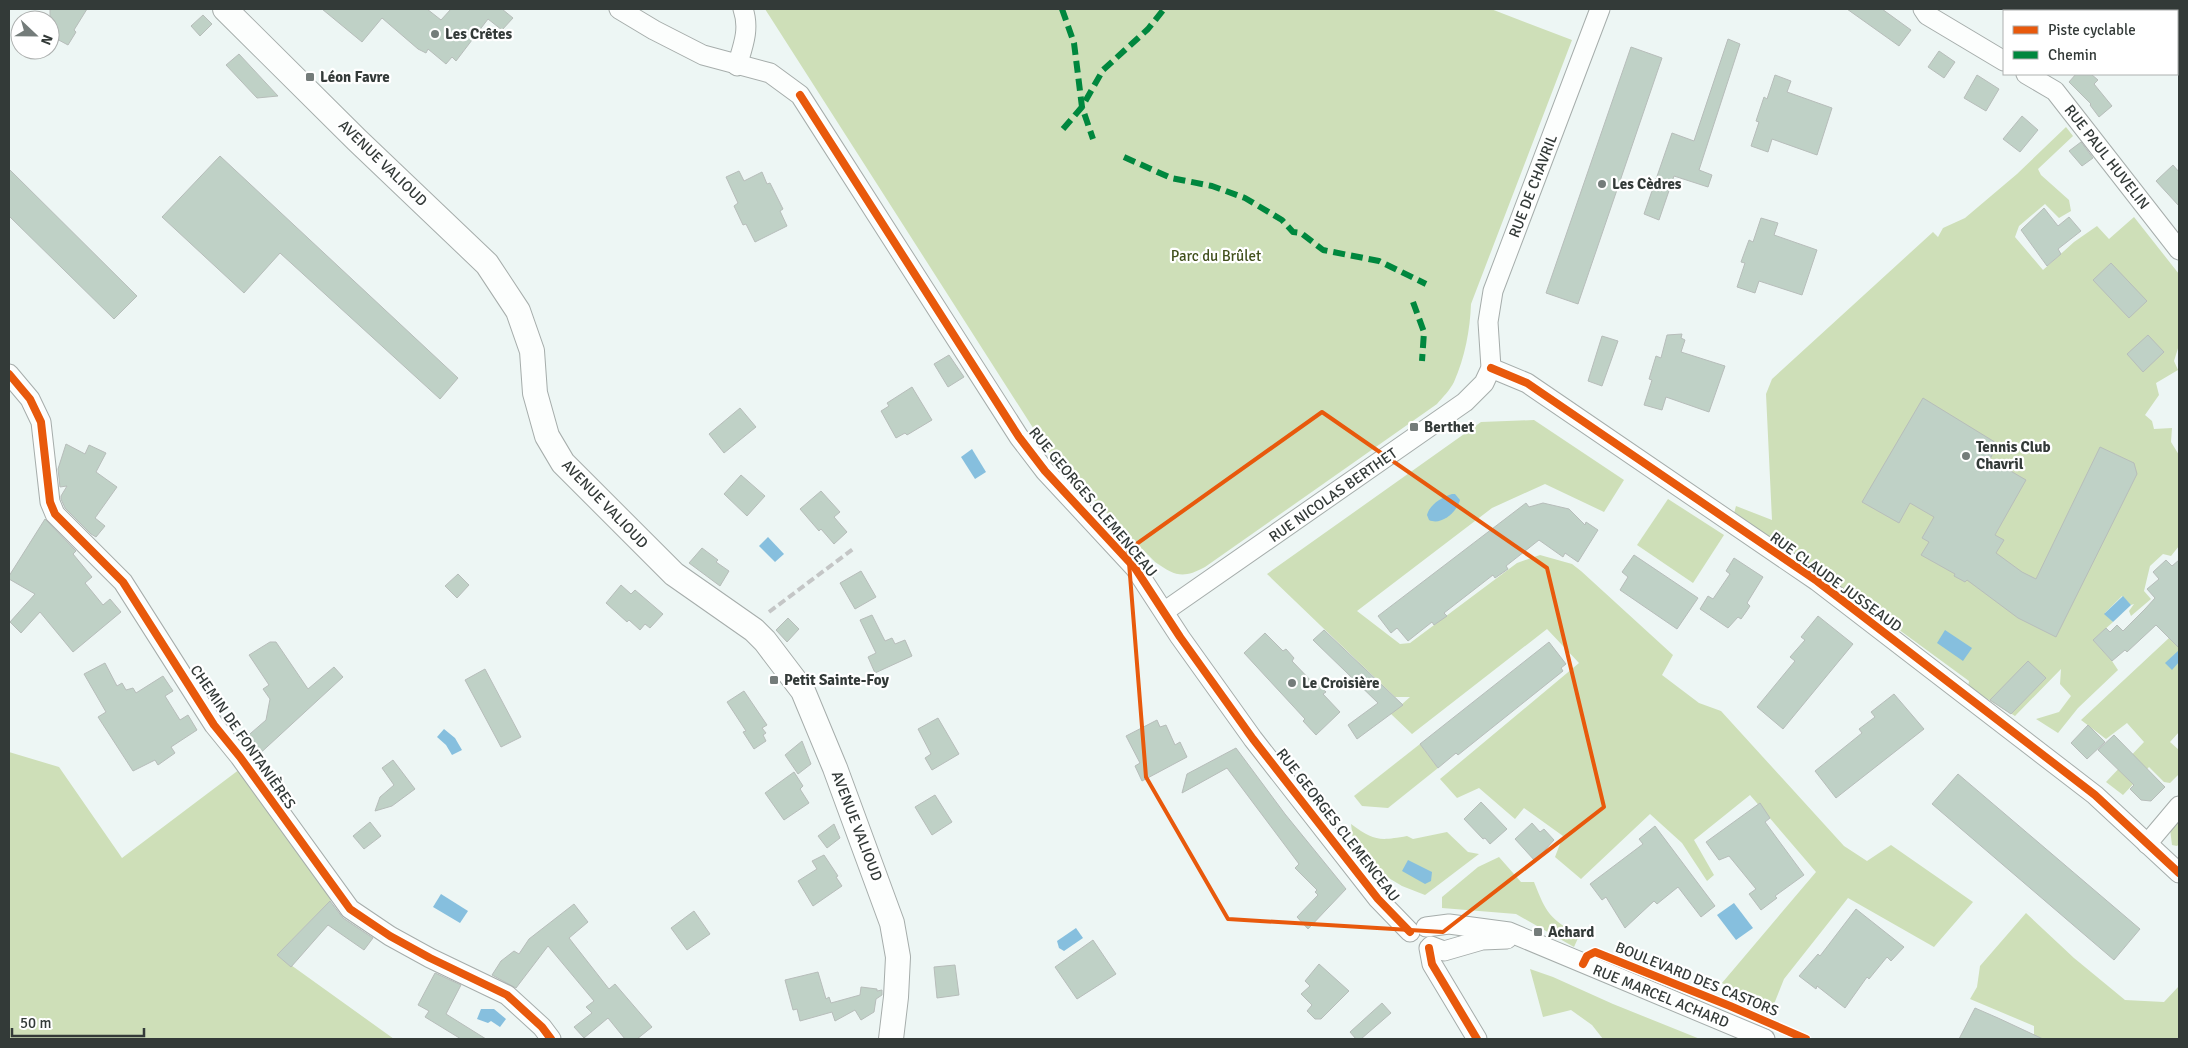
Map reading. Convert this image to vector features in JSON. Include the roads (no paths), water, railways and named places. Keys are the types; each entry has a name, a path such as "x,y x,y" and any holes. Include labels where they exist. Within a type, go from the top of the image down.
{"main road":[{"name":"AVENUE VALIOUD","path":"225,9 357,140 487,264 518,311 532,351 536,393 546,436 563,463 674,574 754,630 766,641 803,691 835,768 892,923 898,956 891,1039"}],"street":[{"name":"RUE GEORGES CLEMENCEAU","path":"619,9 702,55 737,66 770,73 800,95 1019,437 1045,471 1135,568 1165,611 1180,637 1253,739 1378,899 1418,929 1409,943 1414,949 1422,951 1430,947"},
{"path":"737,66 746,36 747,21 743,9"},
{"name":"RUE DE CHAVRIL","path":"1491,368 1488,322 1493,291 1600,9"},
{"path":"1923,9 1927,14 2003,60"},
{"name":"RUE PAUL HUVELIN","path":"2028,75 2055,91 2179,250"},
{"name":"RUE NICOLAS BERTHET","path":"1165,611 1465,402 1484,383 1491,368"},
{"name":"RUE CLAUDE JUSSEAUD","path":"1491,368 1527,383 1817,581 2095,795 2179,873"},
{"name":"CHEMIN DE FONTANIÈRES","path":"9,374 30,399 41,422 50,502 55,514 123,582 214,724 350,909 390,936 430,958 507,995 542,1027 551,1039"},
{"path":"2147,844 2179,806"},
{"name":"RUE MARCEL ACHARD","path":"1418,929 1449,924 1509,932 1529,942 1765,1039"},
{"name":"RUE MARCEL ACHARD","path":"1430,947 1444,951 1482,940 1509,939 1529,942"},
{"path":"1430,947 1432,964 1477,1039"}],"water":[{"path":"972,449 986,472 975,479 961,457"},
{"path":"1455,494 1460,500 1456,509 1448,517 1438,521 1429,520 1428,511 1433,505"},
{"path":"768,537 784,554 775,562 759,546"},
{"path":"2123,596 2131,605 2113,622 2104,614"},
{"path":"1945,630 1972,648 1963,661 1937,643"},
{"path":"2179,650 2179,662 2172,670 2165,663"},
{"path":"444,729 455,738 462,750 452,755 446,745 437,737"},
{"path":"1408,860 1432,872 1431,881 1425,884 1402,871"},
{"path":"441,894 468,911 460,923 433,907"},
{"path":"1734,903 1753,928 1736,940 1717,915"},
{"path":"1076,928 1083,938 1064,951 1059,948 1057,941"},
{"path":"481,1009 494,1009 506,1019 500,1027 491,1021 488,1023 477,1019"}],"railway":[{"path":"769,612 853,549"}],"place":[{"name":"Les Crêtes","path":"435,34"},
{"name":"Léon Favre","path":"310,77"},
{"name":"Les Cèdres","path":"1602,184"},
{"name":"Berthet","path":"1414,427"},
{"name":"Tennis Club Chavril","path":"1966,456"},
{"name":"Petit Sainte-Foy","path":"774,680"},
{"name":"Le Croisière","path":"1292,683"},
{"name":"Achard","path":"1538,932"}],"park label":[{"name":"Parc du Brûlet","path":"1216,256"}]}
